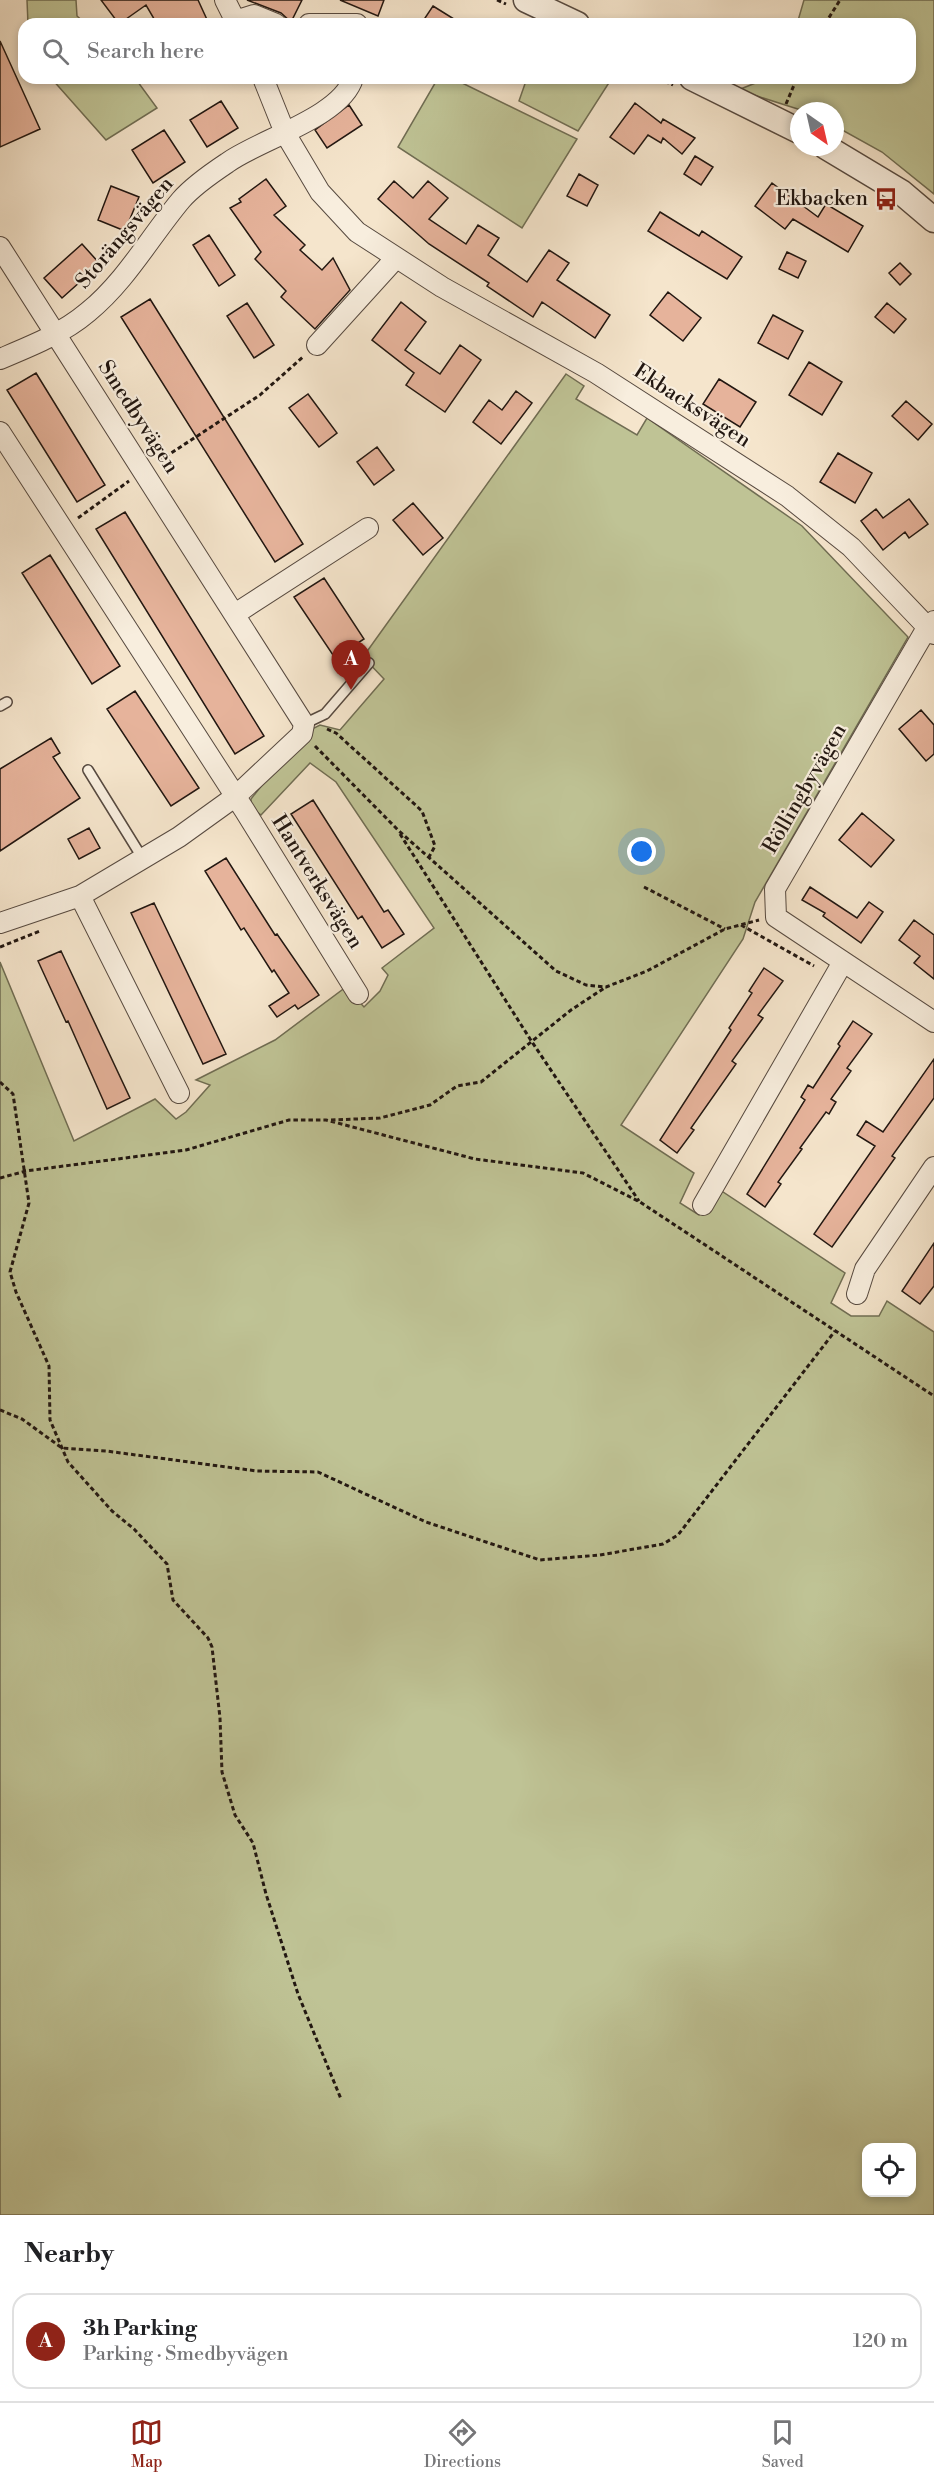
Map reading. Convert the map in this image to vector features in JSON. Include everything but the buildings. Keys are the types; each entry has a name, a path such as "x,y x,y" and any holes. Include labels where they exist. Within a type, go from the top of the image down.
{"street":[{"path":"225,0 234,18"},
{"path":"526,0 564,18"},
{"path":"246,18 254,15 261,18"},
{"name":"Ekbacksvägen","path":"265,84 285,133 320,192 357,232 395,259 596,373 787,496 851,547 932,627"},
{"path":"285,133 341,99 350,84"},
{"path":"687,84 789,125"},
{"name":"Storängsvägen","path":"0,359 56,335 89,312 131,268 182,198 229,161 285,133"},
{"path":"841,156 901,192 934,220"},
{"name":"Smedbyvägen","path":"0,246 235,614 307,732"},
{"path":"317,345 395,259"},
{"path":"0,432 236,796"},
{"path":"235,614 368,528"},
{"name":"Röllingbyvägen","path":"776,917 775,889 932,627"},
{"path":"0,923 80,896 143,859 236,796 302,734 307,732"},
{"name":"Hantverksvägen","path":"236,796 358,994"},
{"path":"80,896 179,1093"},
{"path":"776,917 934,1022"},
{"path":"704,1205 843,962"},
{"path":"857,1294 865,1269 934,1167"}],"lane":[{"path":"307,732 369,663"},
{"path":"88,770 143,859"}],"path":[{"path":"829,18 840,0"},
{"path":"789,125 796,84"},
{"path":"62,529 144,471 260,395 317,345"},
{"path":"324,728 336,733 422,811 435,846 429,857"},
{"path":"307,732 398,830 556,971 586,985 606,987"},
{"path":"398,830 532,1042 640,1202"},
{"path":"644,887 725,929"},
{"path":"0,1178 26,1171 186,1150 289,1120 380,1118 430,1105 457,1086 481,1082 606,987 647,971 725,929 776,917"},
{"path":"0,1082 13,1094 29,1203 28,1216 10,1272 16,1292 49,1366 50,1420 68,1462 112,1511 156,1549 167,1564 173,1600 208,1638 212,1647 220,1718 222,1772 235,1815 253,1843 266,1894 298,1994 341,2099"},
{"path":"327,1120 475,1159 583,1173 640,1202 934,1396"},
{"path":"0,1410 22,1419 62,1448 106,1451 257,1471 318,1472 426,1522 540,1560 600,1555 663,1544 678,1535 835,1331"}],"green space":[{"path":"27,0 76,0 77,16 79,18 28,18"},
{"path":"804,0 934,0 934,194 882,152 844,131 844,102 790,102 790,107 738,90 753,84 916,84 916,18 799,18"},
{"path":"56,84 139,84 157,108 106,140"},
{"path":"435,84 464,84 577,139 522,228 398,147"},
{"path":"525,84 608,84 578,131 519,101"},
{"path":"566,374 584,386 576,399 637,435 647,418 802,526 908,637 755,902 743,939 621,1125 694,1173 680,1203 699,1215 720,1190 845,1273 831,1303 851,1316 879,1316 887,1301 934,1332 934,2215 0,2215 0,962 74,1141 155,1099 176,1119 186,1112 210,1085 196,1080 275,1040 346,987 364,1007 380,991 388,975 382,968 434,928 336,782 310,763 261,815 251,807 251,799 302,734 320,725 340,730 384,679 363,657"}],"place":[{"name":"Ekbacken","path":"886,199"},
{"name":"3h Parking","path":"351,690"}]}
